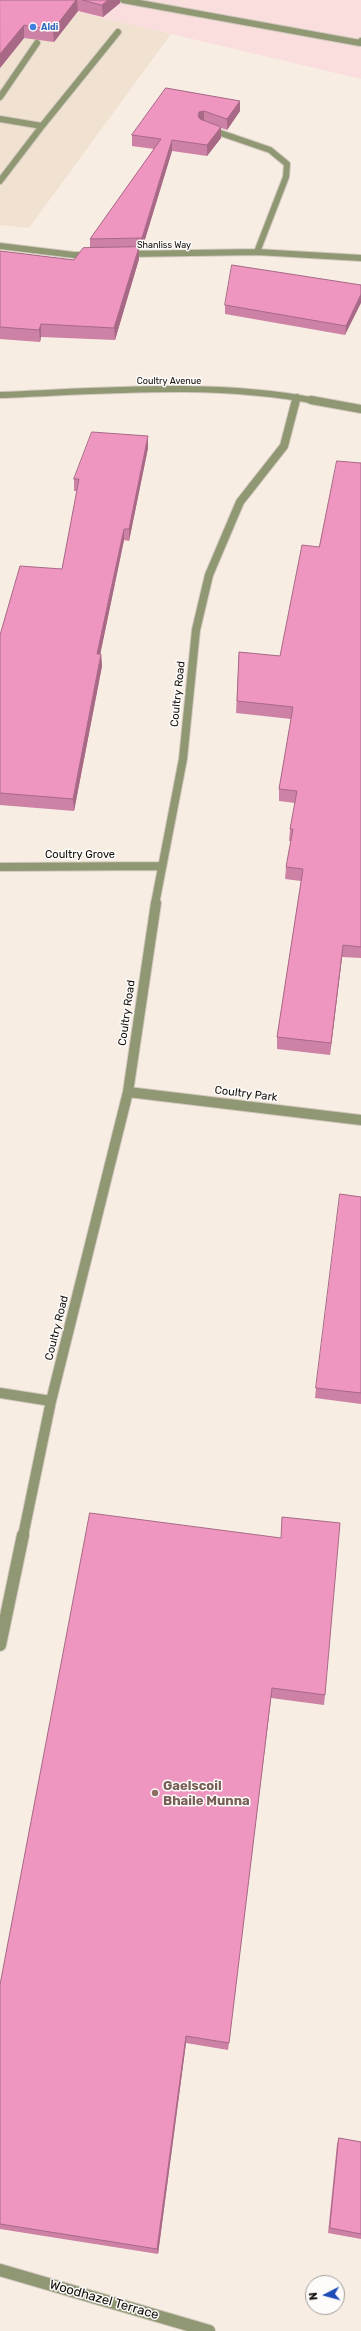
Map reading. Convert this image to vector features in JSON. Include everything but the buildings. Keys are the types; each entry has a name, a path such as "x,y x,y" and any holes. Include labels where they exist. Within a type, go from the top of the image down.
{"street":[{"path":"123,0 138,1 360,43 361,41"},
{"path":"0,181 42,126 118,32"},
{"path":"0,97 38,43"},
{"path":"0,119 42,126"},
{"path":"202,126 270,150 287,164 286,177 257,252"},
{"path":"0,246 74,255 96,255"},
{"name":"Shanliss Way","path":"119,255 257,252 361,258"},
{"name":"Coultry Avenue","path":"0,395 188,388 297,398 361,409"},
{"name":"Coultry Road","path":"0,1646 51,1401 128,1092 161,866 183,759 196,630 209,575 240,502 284,446 297,398"},
{"name":"Coultry Grove","path":"0,867 161,866"},
{"name":"Coultry Park","path":"128,1092 361,1120"},
{"path":"0,1393 51,1401"},
{"name":"Woodhazel Terrace","path":"0,2270 208,2331"}],"shaded area":[{"path":"0,0 34,0 171,34 29,228 0,225"},
{"path":"26,0 361,0 361,79 171,34"}],"place":[{"name":"Aldi","path":"33,27"},
{"name":"Gaelscoil Bhaile Munna","path":"155,1793"}]}
